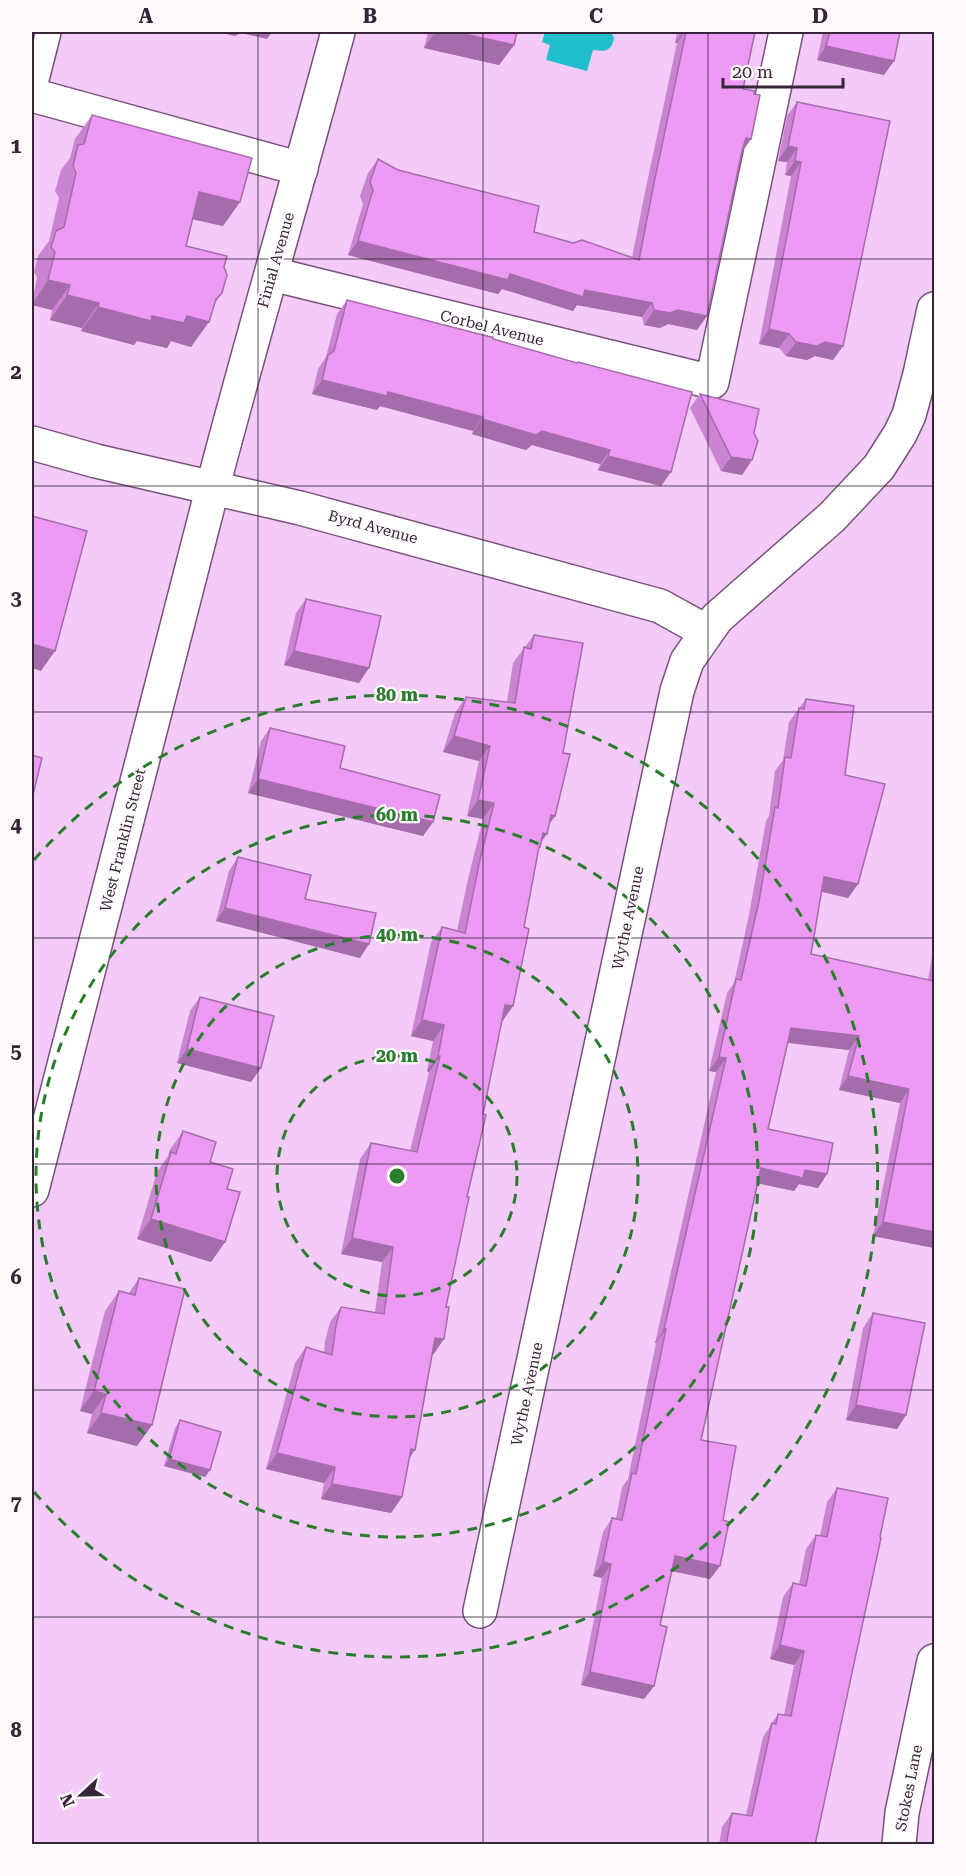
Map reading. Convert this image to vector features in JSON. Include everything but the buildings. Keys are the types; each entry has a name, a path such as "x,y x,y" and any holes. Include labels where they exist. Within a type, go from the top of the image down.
{"street":[{"path":"32,79 44,32"},
{"name":"Finial Avenue","path":"212,489 338,32"},
{"name":"Corbel Avenue","path":"272,274 712,382 786,32"},
{"path":"32,95 302,169"},
{"name":"Wythe Avenue","path":"480,1611 676,691 687,661 717,618 832,517 879,467 909,415 934,309"},
{"name":"Byrd Avenue","path":"32,443 96,461 300,508 660,606 707,632"},
{"name":"West Franklin Street","path":"32,1190 212,489"},
{"name":"Stokes Lane","path":"899,1845 902,1813 934,1661"}],"shaded area":[{"path":"545,32 611,32 614,38 612,46 607,50 593,50 587,71 546,60 550,45 542,42"}]}
